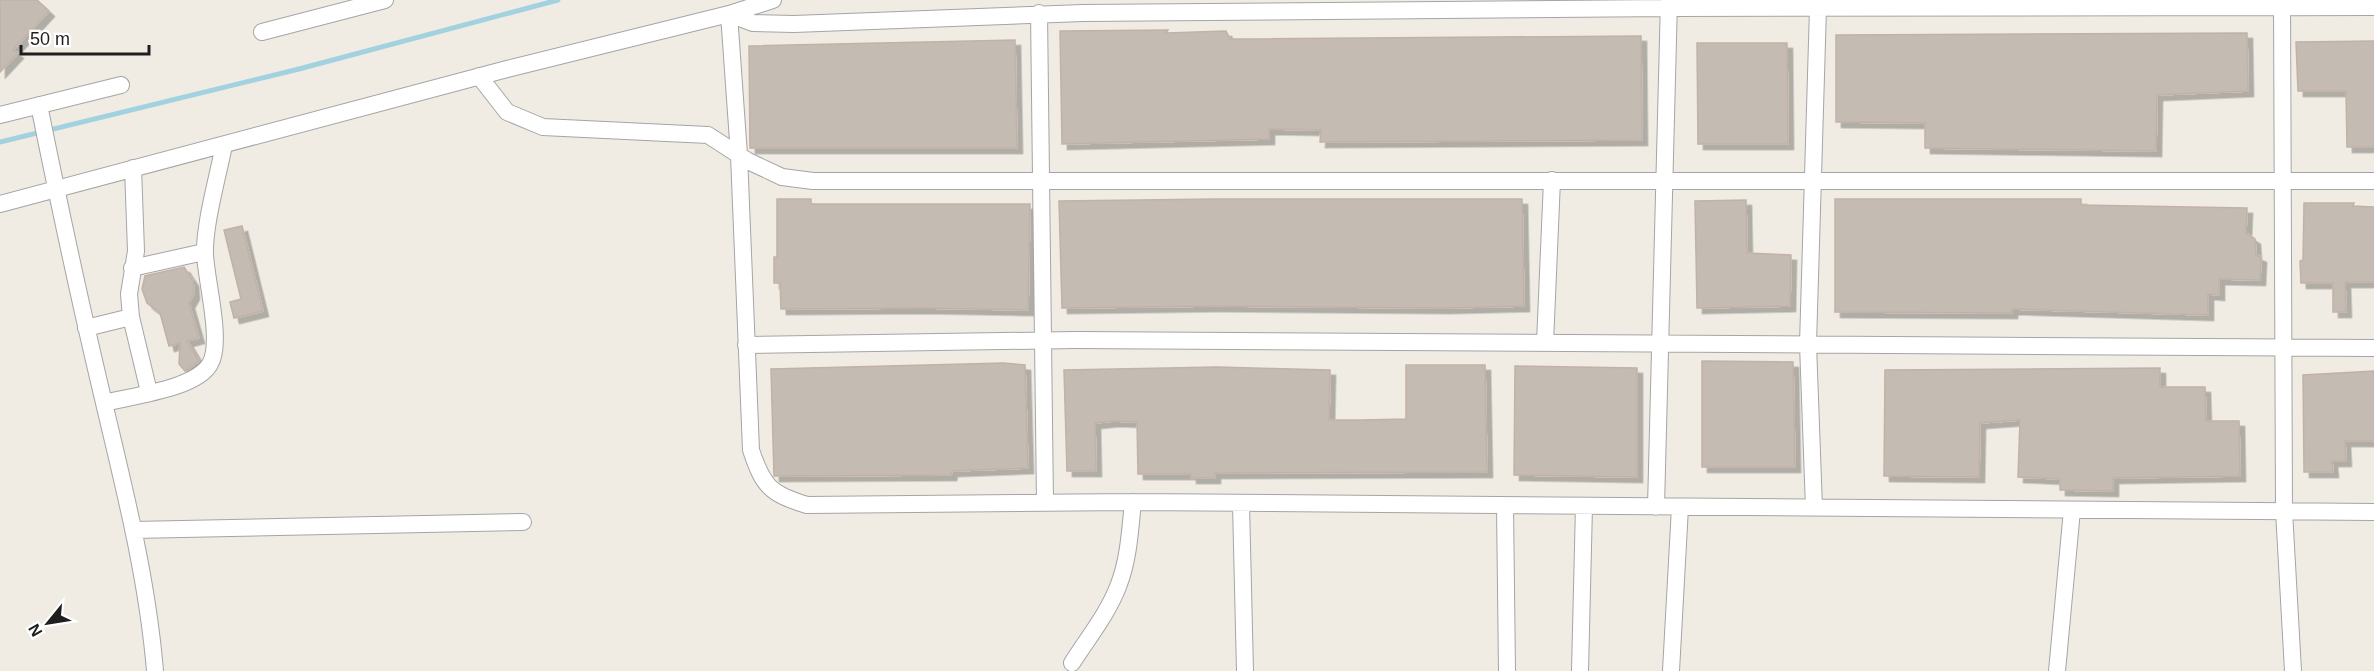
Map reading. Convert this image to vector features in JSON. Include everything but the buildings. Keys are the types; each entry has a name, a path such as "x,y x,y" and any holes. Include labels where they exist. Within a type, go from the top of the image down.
{"street":[{"path":"262,32 384,0"},
{"path":"0,204 479,76 729,14 773,0"},
{"path":"729,14 753,23 794,24 1039,14 1083,6 1670,4 1818,8 2282,4 2374,7"},
{"path":"1656,507 1670,4"},
{"path":"2282,4 2284,511 2293,671"},
{"path":"1814,508 1808,344 1818,8"},
{"path":"729,14 739,155 751,450 759,472 774,493 807,505 1133,502 2374,512"},
{"path":"1039,14 1045,503"},
{"path":"479,76 507,112 543,127 708,135 739,155 782,177 813,181 2374,181"},
{"path":"0,115 40,112 121,85"},
{"path":"40,112 86,328 133,530 147,599 155,671"},
{"path":"104,403 180,385 199,376 211,363 214,311 204,252 224,145"},
{"path":"133,168 136,251 129,294 131,317 149,392"},
{"path":"1545,343 1552,180"},
{"path":"132,268 204,252"},
{"path":"86,328 131,317"},
{"path":"746,345 1042,340 2374,348"},
{"path":"1071,663 1106,611 1119,585 1125,565 1133,502"},
{"path":"1240,504 1245,671"},
{"path":"1505,506 1508,671"},
{"path":"1580,671 1584,506"},
{"path":"1671,671 1680,507"},
{"path":"2057,671 2072,510"},
{"path":"133,530 523,522"}],"waterway":[{"path":"0,142 299,69 558,0"}]}
